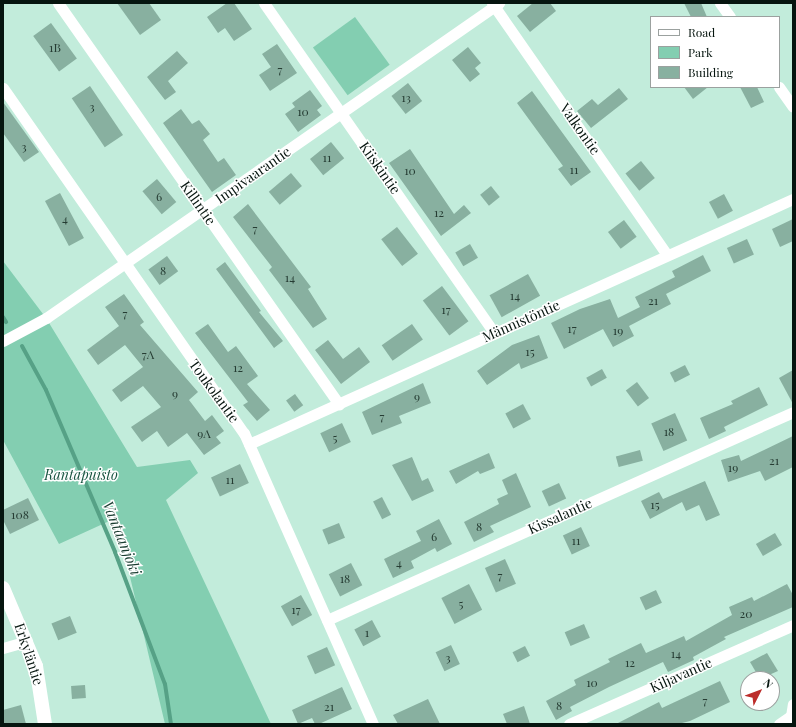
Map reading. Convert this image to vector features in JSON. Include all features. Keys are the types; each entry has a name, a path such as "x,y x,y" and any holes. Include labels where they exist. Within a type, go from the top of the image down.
{"street":[{"name":"Killintie","path":"58,3 338,404"},
{"name":"Kiiskintie","path":"264,3 494,333"},
{"path":"720,3 729,16"},
{"name":"Impivaarantie","path":"3,341 46,318 342,114 495,4"},
{"name":"Valkontie","path":"495,4 667,255"},
{"name":"Toukolantie","path":"3,88 123,264 249,444 374,724"},
{"path":"780,88 793,107"},
{"name":"Männistöntie","path":"249,444 793,199"},
{"name":"Kissalantie","path":"327,620 793,412"},
{"name":"Erkyläntie","path":"3,588 27,640 38,672 45,724"},
{"name":"Kiljavantie","path":"569,724 793,626"},
{"path":"3,648 27,640"},
{"path":"779,724 790,716 793,704"}],"green space":[{"path":"355,17 390,65 348,95 313,48"},
{"name":"Rantapuisto","path":"3,261 46,318 137,467 190,460 198,473 166,500 271,724 165,724 116,518 59,544 3,440"}],"building":[{"path":"117,3 149,3 161,20 140,35"},
{"path":"227,3 234,3 252,29 234,41 225,28 218,33 207,17"},
{"path":"533,3 550,3 556,11 530,32 517,16"},
{"path":"684,3 701,3 707,16 690,16"},
{"path":"51,23 77,59 59,72 33,36"},
{"path":"277,44 297,73 270,91 259,75 271,67 262,54"},
{"path":"468,47 481,63 475,68 480,74 470,82 452,60"},
{"path":"177,51 188,63 168,81 176,92 165,100 147,77"},
{"path":"408,83 422,101 406,114 391,96"},
{"path":"90,86 123,135 105,147 72,98"},
{"path":"619,88 628,99 591,128 577,111 592,99 598,105"},
{"path":"685,88 707,88 693,99"},
{"path":"741,88 757,88 764,102 751,108"},
{"path":"310,90 322,106 317,110 321,115 298,132 285,114 295,107 292,103"},
{"path":"532,91 591,172 571,186 558,169 563,166 517,103"},
{"path":"3,102 39,152 24,162 3,133"},
{"path":"181,109 192,124 199,120 210,134 203,140 218,162 224,158 236,175 212,192 163,123"},
{"path":"331,142 344,158 323,175 310,159"},
{"path":"410,149 454,214 464,205 471,213 441,236 389,163"},
{"path":"641,161 655,178 639,191 625,174"},
{"path":"291,173 302,186 280,205 269,192"},
{"path":"157,179 176,202 162,214 142,191"},
{"path":"491,186 500,197 489,206 480,195"},
{"path":"60,193 84,238 69,246 45,201"},
{"path":"724,194 733,211 718,219 709,202"},
{"path":"248,204 311,287 308,289 327,319 313,328 269,270 272,267 233,217"},
{"path":"793,219 793,241 780,247 772,229"},
{"path":"624,220 637,237 621,249 608,232"},
{"path":"397,227 418,254 402,266 381,239"},
{"path":"747,239 754,255 734,263 727,248"},
{"path":"470,244 478,258 463,266 455,252"},
{"path":"703,255 711,271 666,294 671,304 629,326 634,336 613,347 603,329 564,349 551,323 580,309 610,299 618,318 640,307 635,297 675,277 672,271"},
{"path":"167,256 178,271 160,285 148,270"},
{"path":"225,262 261,311 259,312 283,341 274,348 216,269"},
{"path":"528,274 540,296 502,317 490,295"},
{"path":"442,286 468,321 449,336 423,300"},
{"path":"124,294 144,322 140,325 198,392 189,400 205,421 212,415 224,431 216,437 221,443 204,455 187,433 168,447 157,431 142,442 131,427 161,407 143,386 121,402 112,390 143,367 125,345 98,365 87,350 119,326 105,307"},
{"path":"208,324 228,352 236,346 258,376 247,384 270,410 257,421 243,405 248,402 195,333"},
{"path":"412,324 423,340 393,361 382,345"},
{"path":"539,335 548,358 521,369 519,363 487,385 477,371 512,345"},
{"path":"328,340 343,359 359,347 370,362 341,384 315,350"},
{"path":"685,365 690,375 675,383 670,373"},
{"path":"602,369 607,378 591,386 586,378"},
{"path":"793,370 793,404 779,378"},
{"path":"637,382 649,398 638,406 626,390"},
{"path":"423,383 431,403 399,416 402,423 372,435 362,412"},
{"path":"759,387 768,405 724,427 726,431 709,439 700,418 733,404 731,401"},
{"path":"295,394 303,405 294,412 286,400"},
{"path":"523,404 531,419 513,428 505,413"},
{"path":"675,413 687,440 663,451 651,424"},
{"path":"342,423 351,442 329,452 320,433"},
{"path":"793,436 793,467 765,481 760,471 728,482 721,460 739,455 741,461"},
{"path":"640,450 643,461 619,467 616,456"},
{"path":"489,453 495,468 480,474 478,471 456,484 449,471"},
{"path":"412,457 422,481 428,478 434,491 412,501 392,465"},
{"path":"240,464 249,483 220,497 211,478"},
{"path":"516,473 531,507 490,526 494,532 474,542 464,522 499,504 497,499 508,494 502,480"},
{"path":"705,481 720,515 706,521 699,505 686,511 682,502 650,519 641,501 659,492 663,499"},
{"path":"559,483 566,498 549,506 542,491"},
{"path":"382,497 391,515 382,519 373,502"},
{"path":"28,498 39,520 10,534 3,520 3,510"},
{"path":"439,519 452,544 437,552 435,548 411,561 414,568 393,578 384,559 421,541 416,531"},
{"path":"339,523 345,538 328,545 322,530"},
{"path":"581,527 590,546 572,554 563,535"},
{"path":"775,533 782,545 763,556 756,544"},
{"path":"505,559 516,584 496,593 485,568"},
{"path":"351,563 362,585 340,597 329,574"},
{"path":"469,584 482,610 455,624 441,598"},
{"path":"787,584 793,595 793,607 724,637 726,639 693,657 694,660 668,672 663,662 609,687 570,707 572,711 556,720 546,701 576,685 574,680 610,662 608,659 641,643 646,653 684,636 686,641 732,615 729,607 752,597 754,601"},
{"path":"656,590 662,603 646,610 640,598"},
{"path":"301,595 312,615 292,626 281,606"},
{"path":"70,616 77,633 58,640 51,623"},
{"path":"372,620 381,637 363,646 354,629"},
{"path":"584,624 590,638 571,646 565,632"},
{"path":"451,645 460,664 444,671 436,652"},
{"path":"525,646 530,656 518,662 513,652"},
{"path":"327,647 335,665 315,674 307,656"},
{"path":"767,653 778,671 755,671 750,662"},
{"path":"720,681 730,702 690,721 678,724 616,724 659,702 662,708"},
{"path":"85,685 86,698 72,699 71,686"},
{"path":"342,687 352,709 319,724 315,724 312,718 298,724 292,710"},
{"path":"428,699 440,724 398,724 393,715"},
{"path":"21,705 26,724 3,724 3,710"},
{"path":"524,706 530,724 507,724 503,714"}],"waterway":[{"name":"Vantaanjoki","path":"3,317 6,322"},
{"name":"Vantaanjoki","path":"22,346 46,390 115,552 165,684 171,724"}]}
